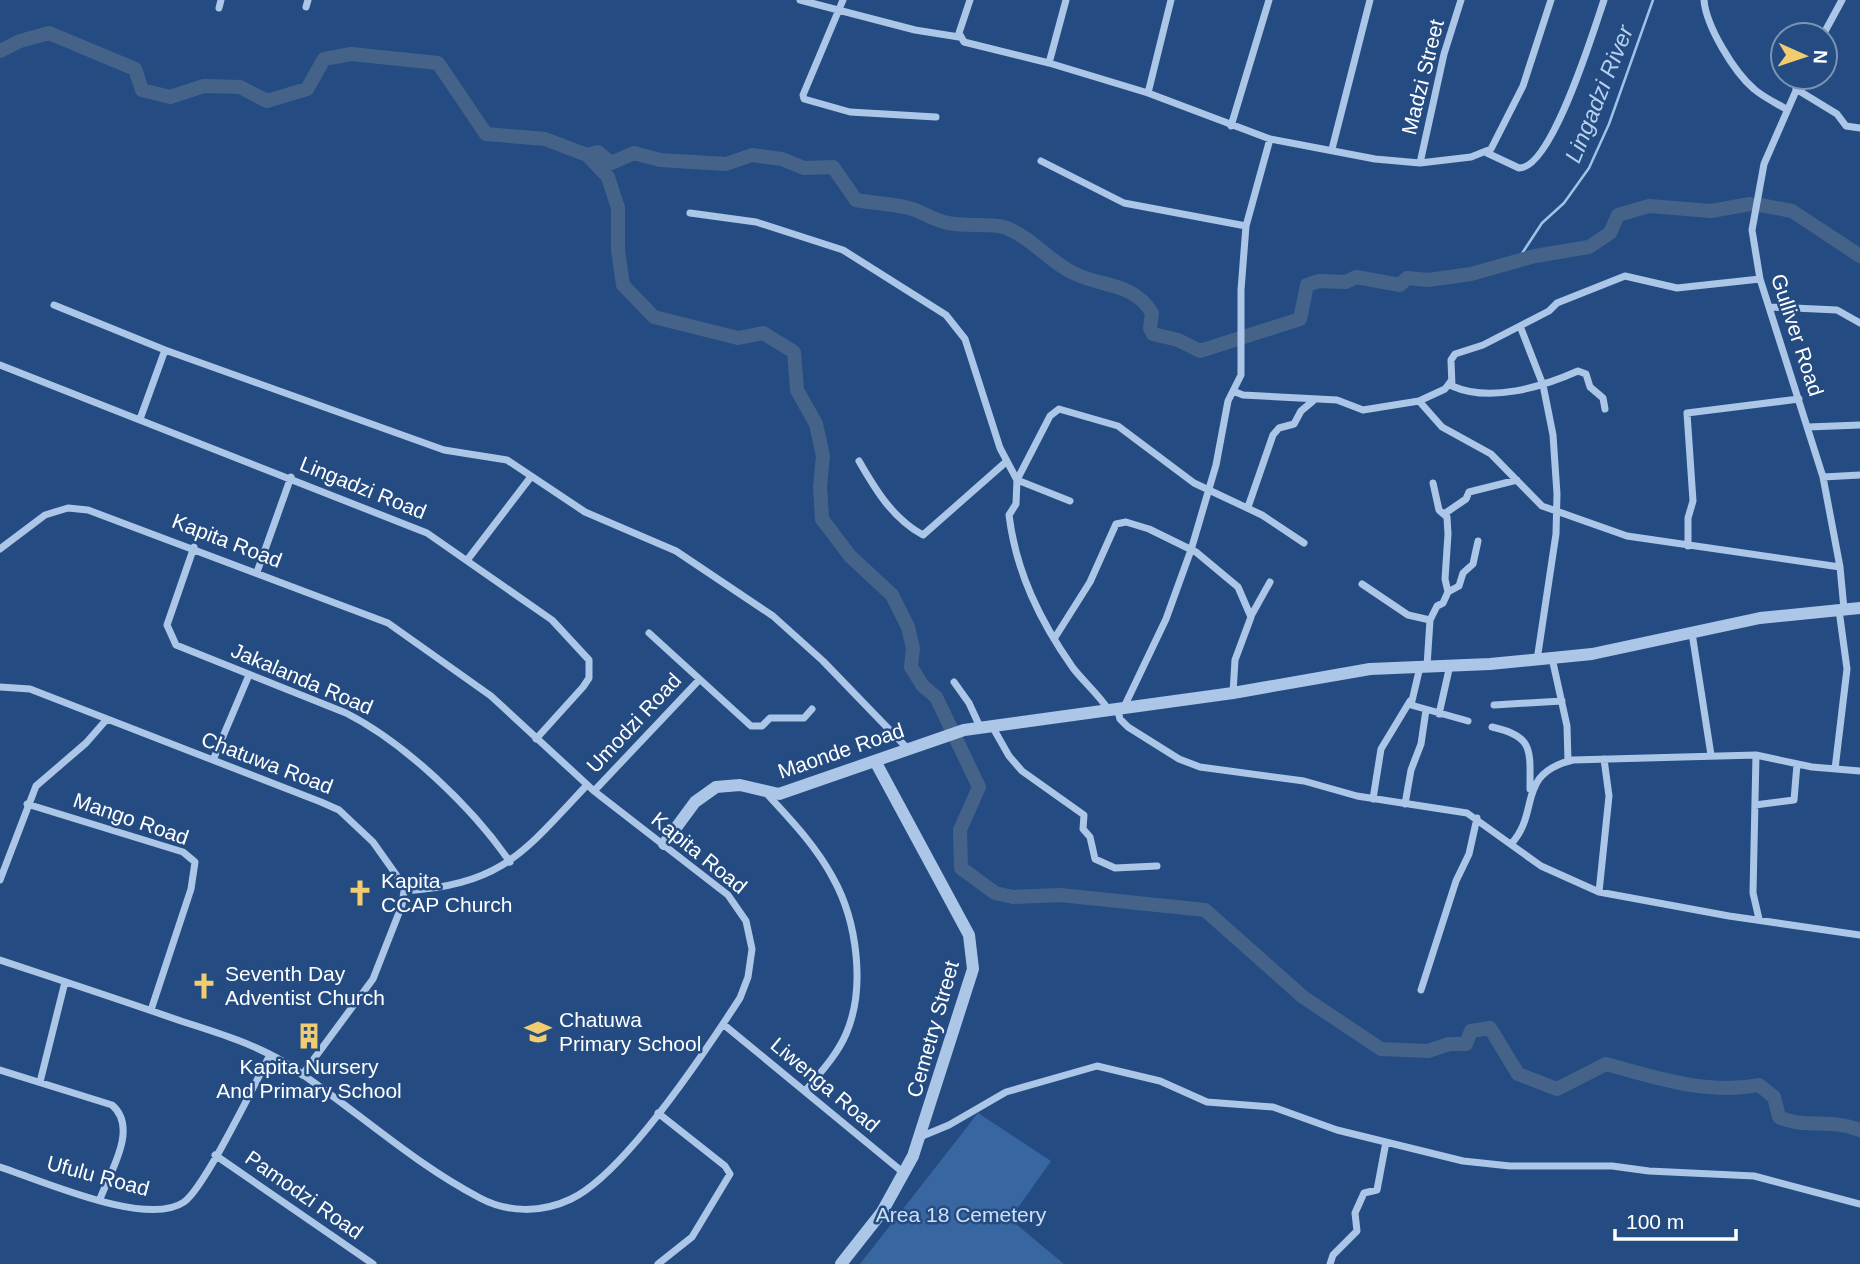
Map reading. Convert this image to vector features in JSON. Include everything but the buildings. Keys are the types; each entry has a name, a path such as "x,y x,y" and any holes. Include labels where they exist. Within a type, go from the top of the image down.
{"street":[{"path":"800,0 842,4 897,25 959,37 975,46 1049,63 1148,93 1270,139 1375,159 1419,163 1487,153 1520,168 1533,163 1572,94 1604,0"},
{"path":"959,37 970,0"},
{"path":"1049,63 1066,0"},
{"path":"1148,93 1171,0"},
{"path":"1231,126 1269,0"},
{"path":"1332,149 1370,0"},
{"name":"Madzi Street","path":"1419,163 1444,54 1461,0"},
{"path":"1487,153 1519,97 1551,0"},
{"path":"1704,0 1711,27 1746,80 1762,95 1786,109"},
{"path":"1831,21 1842,0"},
{"path":"842,4 821,46 803,95 804,99 850,112 936,117"},
{"name":"Gulliver Road","path":"1796,91 1764,164 1753,216 1753,242 1760,279 1823,477 1840,567 1847,669 1835,769"},
{"path":"1800,91 1837,114 1846,127 1860,128"},
{"path":"1116,708 1166,619 1191,550 1233,391 1243,363 1240,346 1241,290 1247,226 1270,139"},
{"path":"1041,162 1124,203 1247,226"},
{"path":"690,213 746,219 843,250 946,315 965,339 1007,461 1017,480 1070,502"},
{"path":"1605,409 1603,398 1590,387 1586,374 1578,371 1543,385 1496,392 1457,388 1451,380 1451,360 1455,354 1483,345 1549,311 1557,303 1625,276 1677,288 1760,279"},
{"path":"54,305 165,350 455,454 499,456 530,478 616,528 676,551 773,616 823,661 908,749"},
{"path":"1770,307 1837,310 1860,323"},
{"path":"1520,326 1543,385 1553,435 1557,510 1537,660"},
{"path":"140,419 165,350"},
{"path":"0,375 2,366"},
{"name":"Lingadzi Road","path":"2,366 404,522 468,559 552,620 589,660 589,678 583,687 536,739"},
{"path":"1233,391 1313,401 1337,400 1348,406 1374,410 1419,401 1445,388 1451,380"},
{"path":"1688,546 1688,518 1693,501 1687,413 1799,399"},
{"path":"1248,507 1273,435 1279,428 1294,424 1301,411 1313,401"},
{"path":"1419,401 1433,419 1485,450 1537,503 1616,533 1840,567"},
{"path":"1304,543 1298,536 1248,507 1208,491 1118,426 1059,409 1050,416 1017,480 1016,504 1009,515 1012,543 1034,604 1075,670 1116,708 1120,719 1128,727 1193,765 1304,781 1373,799 1467,813 1554,874 1599,892 1634,900 1860,935"},
{"path":"1808,427 1860,425"},
{"path":"859,461 879,494 898,517 923,535 1007,461"},
{"path":"1823,477 1860,475"},
{"path":"257,572 291,477"},
{"path":"468,559 530,478"},
{"path":"1444,514 1466,499 1469,492 1517,480"},
{"path":"1433,483 1448,534 1445,579 1448,592"},
{"name":"Kapita Road","path":"0,549 46,515 78,508 194,547 388,623 481,688 591,788 728,895 746,921 752,950 748,977 723,1024 658,1113 610,1169 586,1191 544,1209 507,1208 480,1198 442,1175 270,1055 151,1010 0,960"},
{"path":"1054,639 1084,592 1116,524 1126,522 1149,529 1191,550 1238,587 1251,617"},
{"path":"1373,799 1381,749 1410,701 1423,666 1430,620 1448,592 1459,586 1463,573 1473,564 1478,541"},
{"name":"Jakalanda Road","path":"194,547 169,618 168,633 183,649 345,713 378,732 429,774 486,831 510,862"},
{"path":"1233,693 1235,660 1251,617 1270,582"},
{"path":"1362,584 1408,615 1430,620"},
{"name":"Maonde Road","path":"664,844 695,802 709,790 734,785 767,794 779,794 964,730 1233,693 1370,669 1537,660 1620,650 1760,618 1860,608"},
{"path":"649,633 751,726 762,726 769,718 804,718 812,709"},
{"path":"1692,633 1711,755"},
{"path":"1552,658 1567,726 1567,761"},
{"path":"1439,714 1450,665"},
{"path":"213,760 249,675"},
{"name":"Umodzi Road","path":"510,862 591,788 699,680"},
{"path":"954,682 1022,771 1084,815 1083,829 1090,837 1095,859 1115,868 1157,866"},
{"name":"Chatuwa Road","path":"0,687 30,689 339,810 373,842 402,883 404,891"},
{"path":"1410,701 1412,707 1468,721"},
{"path":"1494,705 1562,701"},
{"path":"1405,804 1411,770 1421,744 1426,710"},
{"path":"0,880 4,853 27,804 42,780 86,743 107,719"},
{"path":"1492,727 1517,733 1525,741 1530,757 1530,794 1525,825 1511,844"},
{"path":"1530,794 1542,776 1567,761 1756,755 1797,764 1860,771"},
{"path":"1756,755 1753,894 1759,919"},
{"path":"1599,892 1609,796 1604,759"},
{"name":"Cemetry Street","path":"841,1264 882,1213 905,1174 920,1137 971,981 974,956 968,935 875,761"},
{"path":"1755,806 1794,800 1797,764"},
{"path":"767,794 814,847 835,880 848,919 857,969 853,1012 846,1034 806,1090"},
{"name":"Mango Road","path":"27,804 183,852 195,862 191,889 151,1010"},
{"path":"1421,990 1456,881 1469,854 1477,818"},
{"path":"302,1075 373,979 402,905 404,891 460,885 510,862"},
{"path":"40,1082 65,982"},
{"name":"Liwenga Road","path":"723,1024 905,1174"},
{"name":"Ufulu Road","path":"0,1167 139,1209 173,1207 193,1193 270,1055"},
{"path":"920,1137 949,1125 1006,1091 1097,1066 1160,1081 1207,1102 1273,1107 1337,1130 1463,1161 1510,1166 1612,1166 1637,1170 1765,1177 1860,1204"},
{"path":"0,1070 113,1105 120,1112 124,1120 124,1138 100,1199"},
{"path":"657,1264 692,1237 730,1174 725,1166 658,1113"},
{"path":"1331,1264 1333,1255 1357,1231 1355,1213 1364,1193 1377,1190 1386,1142"},
{"name":"Pamodzi Road","path":"215,1155 373,1264"}],"green space":[{"name":"Area 18 Cemetery","path":"978,1113 1051,1161 1010,1219 1064,1264 860,1264"}],"waterway":[{"name":"Lingadzi River","path":"1517,261 1542,223 1564,203 1589,168 1609,124 1653,0"},
{"path":"0,51 20,41 49,33 135,69 142,90 170,97 204,86 240,87 267,101 307,89 324,59 351,54 438,63 486,134 545,139 587,155 608,177 618,208 618,250 623,285 654,317 738,338 763,333 794,352 797,390 816,424 823,456 820,487 822,519 850,556 892,595 908,627 913,648 911,667 923,686 936,697 979,787 960,830 961,868 995,893 1013,897 1060,895 1205,910 1303,997 1381,1049 1428,1051 1449,1044 1466,1044 1471,1031 1490,1028 1518,1074 1557,1089 1606,1064 1682,1084 1720,1088 1759,1085 1774,1097 1779,1117 1788,1121 1849,1126 1860,1130"},
{"path":"587,155 598,152 611,163 634,153 660,160 726,164 752,155 782,159 804,168 833,167 856,200 909,208 952,224 994,225 1017,233 1068,270 1136,296 1152,313 1150,328 1153,334 1178,340 1200,351 1300,319 1307,285 1319,281 1346,282 1356,277 1400,285 1407,278 1428,280 1471,274 1535,256 1589,247 1610,233 1618,215 1649,206 1711,211 1750,204"},
{"path":"1760,205 1792,211 1860,256"}],"place":[{"name":"Kapita CCAP Church","path":"360,893"},
{"name":"Seventh Day Adventist Church","path":"204,986"},
{"name":"Chatuwa Primary School","path":"538,1032"},
{"name":"Kapita Nursery And Primary School","path":"309,1036"}]}
